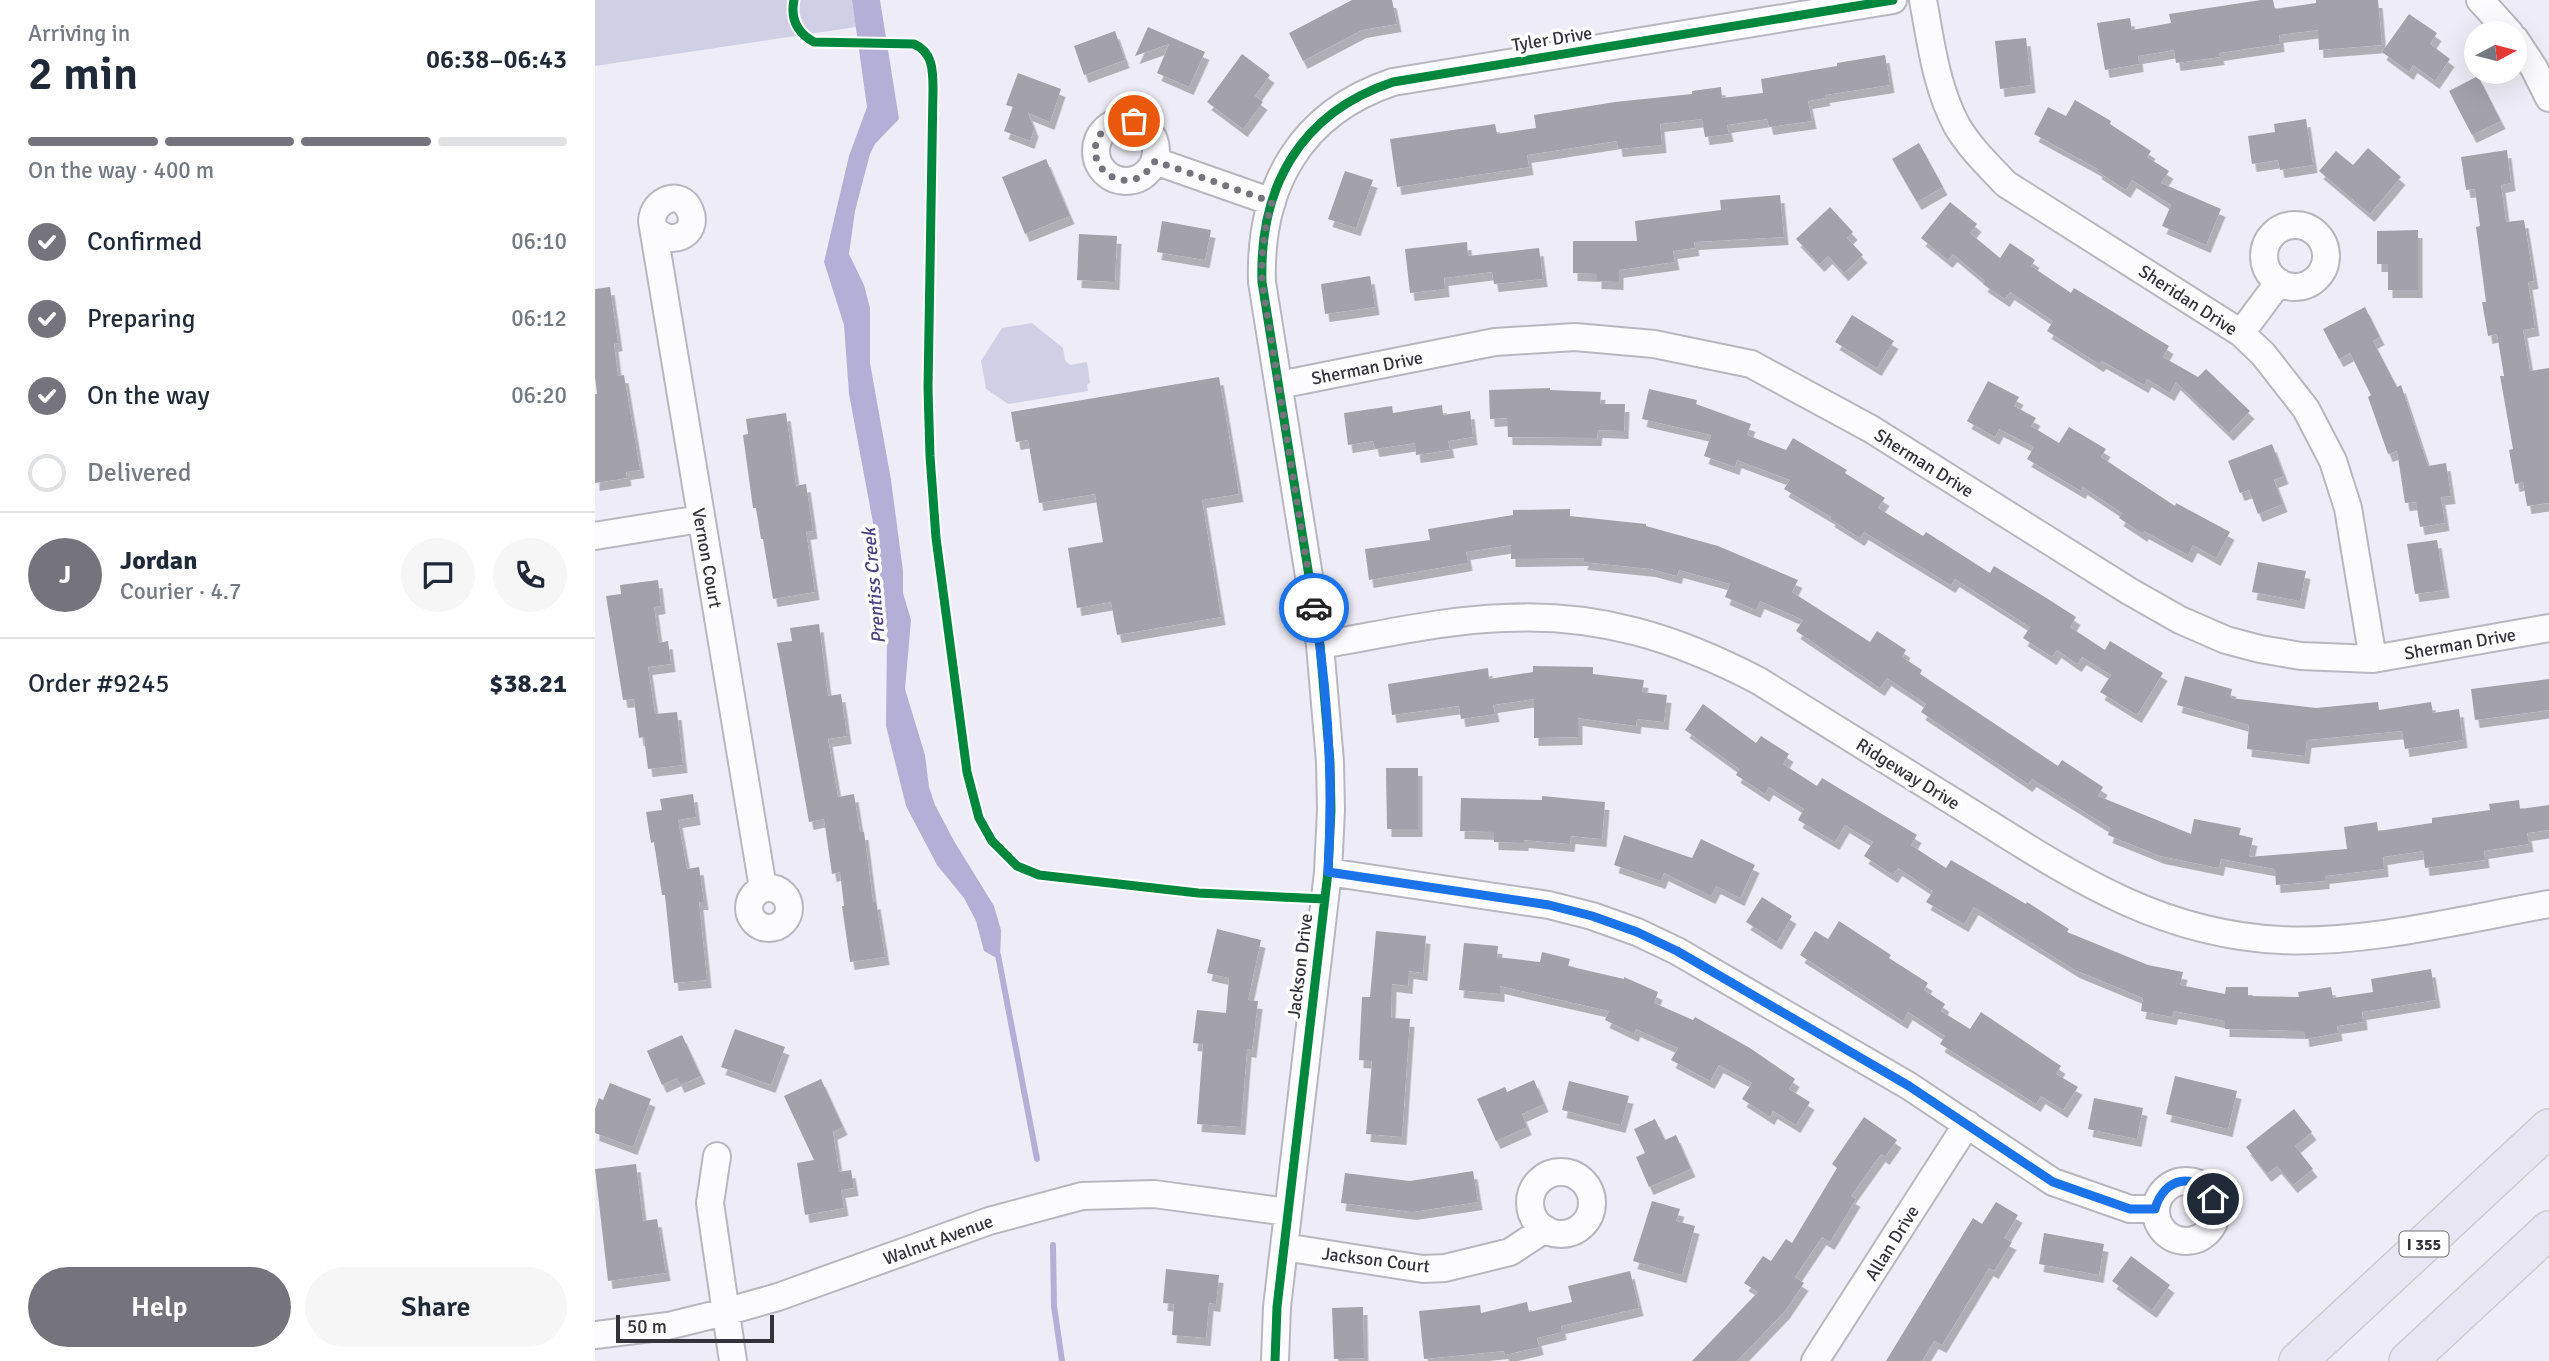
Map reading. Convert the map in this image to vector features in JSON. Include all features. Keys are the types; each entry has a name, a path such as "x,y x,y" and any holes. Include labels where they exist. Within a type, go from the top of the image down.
{"highway":[{"name":"I 355","path":"2298,1361 2549,1128"},
{"path":"2408,1361 2549,1230"}],"street":[{"name":"Tyler Drive","path":"1272,202 1282,175 1299,145 1328,114 1349,100 1393,82 1893,0"},
{"name":"Sheridan Drive","path":"1923,0 1942,91 1958,126 1977,153 2006,184 2241,333 2263,354 2306,410 2333,461 2348,508 2373,659"},
{"path":"2480,0 2499,21"},
{"path":"2527,57 2549,99"},
{"path":"1155,161 1272,202"},
{"name":"Jackson Drive","path":"1272,202 1261,253 1262,282 1320,645 1331,762 1328,872 1287,1212 1277,1307 1275,1361"},
{"name":"Vernon Court","path":"653,227 763,888"},
{"path":"2241,333 2279,282"},
{"name":"Sherman Drive","path":"1279,385 1495,342 1538,338 1615,339 1654,344 1751,363 1871,429 2129,591 2180,620 2226,640 2301,656 2373,659 2549,628"},
{"path":"595,536 700,519"},
{"name":"Ridgeway Drive","path":"1320,645 1468,621 1503,618 1567,619 1634,630 1694,649 1759,681 2061,868 2123,902 2155,915 2229,934 2280,940 2363,936 2549,904"},
{"path":"1328,872 1549,905 1637,932 1677,951 1909,1086 2053,1182 2130,1209 2155,1209"},
{"name":"Allan Drive","path":"1815,1361 1967,1124"},
{"path":"717,1156 710,1203 733,1361"},
{"name":"Walnut Avenue","path":"595,1335 668,1326 726,1312 778,1297 989,1221 1081,1196 1154,1194 1287,1212"},
{"name":"Jackson Court","path":"1284,1247 1423,1269 1445,1268 1510,1252 1545,1229"}],"shaded area":[{"path":"595,0 852,0 856,27 595,66"},
{"path":"852,0 880,0 899,119 875,144 870,154 855,211 849,254 864,285 870,308 870,363 891,480 903,571 903,593 911,620 905,689 925,755 929,787 935,805 994,906 1001,930 1000,960 984,951 976,921 964,898 937,865 906,806 886,726 887,638 876,539 849,394 844,325 824,262 849,156 867,107"},
{"path":"1032,323 1063,348 1065,360 1070,365 1087,362 1090,383 1087,385 1088,391 1008,404 986,389 981,361 1002,328"}],"building":[{"path":"1352,0 1392,0 1397,24 1362,30 1303,61 1289,33"},
{"path":"2273,0 2275,9 2316,3 2316,0 2378,0 2382,45 2319,50 2318,30 2279,35 2280,44 2219,53 2220,57 2176,63 2174,50 2138,56 2139,64 2105,70 2097,23 2130,18 2132,30 2171,23 2169,14"},
{"path":"2409,14 2437,33 2430,44 2450,59 2435,81 2413,65 2409,72 2382,52"},
{"path":"1148,27 1205,52 1189,87 1157,73 1169,44 1135,56"},
{"path":"1115,31 1125,60 1084,75 1074,46"},
{"path":"2026,38 2031,85 2000,89 1995,41"},
{"path":"1242,54 1270,75 1255,96 1263,102 1243,129 1207,102"},
{"path":"1885,55 1890,85 1825,95 1826,98 1808,101 1812,121 1769,127 1767,119 1727,125 1729,134 1705,137 1702,119 1660,124 1662,145 1618,149 1617,141 1527,155 1529,167 1397,187 1390,139 1495,124 1497,134 1536,128 1534,115 1615,102 1692,94 1692,91 1721,87 1722,98 1763,93 1761,79"},
{"path":"1018,73 1061,89 1050,122 1028,113 1034,129 1030,141 1004,131 1013,107 1006,105"},
{"path":"2464,83 2482,84 2501,121 2472,135 2449,91"},
{"path":"2075,100 2111,121 2110,124 2151,151 2147,157 2169,171 2161,183 2221,209 2206,245 2162,226 2171,205 2132,180 2126,190 2097,171 2098,169 2034,134 2048,107 2066,116"},
{"path":"2306,119 2313,165 2280,170 2278,160 2252,164 2248,136 2275,132 2274,124"},
{"path":"1919,143 1943,187 1917,202 1892,159"},
{"path":"2368,148 2401,177 2370,214 2319,171 2336,151 2353,165"},
{"path":"2507,150 2511,183 2501,185 2506,222 2524,220 2534,281 2528,282 2535,328 2523,330 2530,371 2549,368 2549,503 2527,506 2523,482 2515,484 2509,450 2513,449 2500,376 2504,376 2497,334 2488,336 2482,302 2486,302 2476,227 2480,226 2475,189 2466,190 2461,157"},
{"path":"1046,159 1070,216 1025,234 1002,177"},
{"path":"1345,171 1373,180 1356,228 1328,219"},
{"path":"1780,195 1784,237 1694,242 1695,248 1673,251 1675,262 1619,270 1619,282 1597,281 1597,274 1573,273 1573,241 1637,241 1635,221 1721,210 1720,200"},
{"path":"1950,202 1977,224 1970,233 2000,258 2010,243 2035,260 2031,266 2071,293 2074,288 2169,346 2163,357 2198,377 2206,369 2250,411 2229,433 2176,382 2170,393 2147,379 2144,385 2102,361 2099,364 2047,331 2053,321 2010,292 2005,299 1983,284 1985,281 1953,254 1948,260 1921,238"},
{"path":"1830,207 1853,232 1847,238 1863,255 1844,273 1828,256 1820,264 1796,239"},
{"path":"1162,221 1211,230 1205,260 1157,252"},
{"path":"2418,230 2418,290 2388,290 2388,264 2377,264 2377,231"},
{"path":"1079,234 1117,236 1115,282 1077,280"},
{"path":"1467,242 1468,256 1539,248 1543,279 1494,284 1492,272 1444,278 1445,289 1410,293 1405,249"},
{"path":"1370,276 1375,307 1325,314 1321,284"},
{"path":"610,287 618,343 614,344 618,376 624,375 640,470 626,472 627,478 595,483 595,289"},
{"path":"2365,307 2380,337 2373,341 2397,387 2401,385 2428,466 2446,463 2451,496 2441,497 2445,523 2420,527 2416,502 2405,503 2397,451 2388,454 2368,397 2371,395 2350,353 2339,359 2323,329"},
{"path":"1852,315 1894,341 1877,368 1835,342"},
{"path":"1219,377 1239,494 1202,500 1221,617 1117,635 1111,602 1077,608 1068,548 1103,542 1095,494 1039,503 1028,440 1016,442 1011,412"},
{"path":"1988,381 2019,397 2014,406 2036,418 2031,426 2059,443 2069,427 2106,449 2101,457 2175,506 2176,503 2230,532 2216,558 2193,545 2188,555 2144,531 2143,534 2119,518 2122,513 2083,487 2081,491 2027,459 2034,447 1999,429 1995,437 1967,421"},
{"path":"1550,388 1601,392 1600,404 1625,404 1624,431 1598,430 1597,438 1508,437 1507,418 1490,419 1489,390"},
{"path":"1649,389 1697,400 1696,404 1751,424 1747,435 1786,450 1793,438 1847,470 1845,473 1885,498 1878,508 1923,536 1926,532 1990,573 1994,566 2048,599 2076,617 2070,627 2105,650 2110,641 2163,673 2137,715 2100,692 2111,675 2082,657 2077,664 2057,650 2052,657 2023,638 2030,627 1955,579 1951,585 1864,532 1860,538 1784,489 1790,480 1737,460 1735,467 1704,456 1711,435 1642,419"},
{"path":"1442,405 1443,415 1470,411 1473,437 1448,441 1450,450 1416,455 1415,443 1375,449 1373,441 1348,445 1344,413 1392,406 1393,413"},
{"path":"786,413 796,486 806,484 813,531 806,532 815,592 773,599 763,539 756,508 753,508 743,435 748,434 746,419"},
{"path":"2272,444 2284,476 2274,480 2283,504 2258,514 2249,490 2240,493 2228,461"},
{"path":"1570,509 1570,516 1646,524 1718,546 1798,580 1792,592 1870,642 1877,631 1906,650 1902,657 1922,670 1920,674 2058,766 2062,760 2103,787 2098,796 2191,834 2194,819 2241,828 2239,835 2253,838 2249,857 2347,849 2344,827 2377,822 2378,831 2432,823 2432,818 2490,810 2489,804 2519,800 2520,809 2549,805 2549,830 2527,833 2529,844 2484,851 2485,860 2425,868 2423,851 2383,857 2384,869 2325,876 2325,881 2276,885 2275,869 2221,859 2219,868 2160,856 2108,835 2110,828 2032,779 2028,784 1921,712 1926,704 1887,678 1880,688 1796,631 1803,620 1760,601 1756,610 1725,597 1730,584 1679,570 1677,576 1651,569 1583,562 1584,558 1511,559 1511,545 1466,552 1468,563 1369,580 1365,549 1430,540 1428,529 1513,515 1513,510"},
{"path":"2437,540 2445,590 2415,594 2407,544"},
{"path":"2258,562 2306,571 2300,601 2252,592"},
{"path":"658,580 661,606 654,607 659,643 668,641 671,664 648,667 655,714 677,712 683,765 648,769 644,737 639,738 634,699 623,700 606,596 621,594 620,585"},
{"path":"819,624 828,696 841,694 847,736 828,739 838,797 854,794 860,832 864,832 873,902 876,901 885,957 850,962 840,872 832,874 824,819 809,822 777,643 792,641 790,628"},
{"path":"1533,666 1593,667 1593,674 1644,680 1642,692 1667,695 1664,722 1637,719 1636,726 1578,718 1578,737 1534,738 1534,699 1493,705 1495,714 1461,719 1459,706 1392,715 1388,684 1488,668 1489,679 1533,672"},
{"path":"2185,676 2232,689 2230,698 2316,708 2378,702 2379,710 2431,702 2433,713 2459,709 2463,740 2405,749 2402,731 2307,740 2305,756 2247,749 2249,725 2177,705"},
{"path":"2549,679 2549,710 2475,720 2471,689"},
{"path":"1703,704 1756,743 1761,736 1789,754 1783,764 1817,786 1822,778 1917,835 1911,845 1946,868 1951,860 2026,904 2027,902 2069,929 2067,932 2148,965 2183,972 2180,985 2225,994 2226,987 2248,987 2248,996 2299,997 2298,992 2331,987 2333,998 2373,992 2371,979 2431,969 2436,1000 2362,1012 2363,1022 2337,1026 2338,1033 2305,1039 2304,1031 2225,1029 2225,1021 2174,1011 2172,1017 2141,1011 2143,998 2075,970 1974,907 1964,924 1926,902 1933,891 1898,868 1893,875 1864,856 1873,842 1845,825 1835,842 1798,820 1804,809 1769,787 1765,794 1736,775 1739,769 1685,730"},
{"path":"1386,768 1418,768 1418,829 1387,829"},
{"path":"693,794 696,817 678,820 687,869 699,867 704,902 699,902 707,980 674,983 665,895 662,895 654,842 651,843 646,812 662,810 660,799"},
{"path":"1542,796 1605,802 1602,839 1571,836 1570,844 1524,840 1524,843 1494,842 1494,832 1460,831 1461,798 1542,800"},
{"path":"1624,835 1692,858 1701,839 1755,865 1740,898 1716,886 1711,896 1664,873 1661,881 1614,865"},
{"path":"1762,897 1792,916 1777,942 1746,922"},
{"path":"1839,921 1928,983 1924,990 1945,1004 1941,1011 1970,1029 1981,1012 2061,1066 2056,1074 2078,1087 2063,1110 2041,1096 2036,1104 1940,1044 1945,1036 1908,1012 1903,1021 1800,955 1815,931 1828,939"},
{"path":"1217,929 1261,940 1248,1000 1258,1001 1252,1050 1247,1049 1241,1127 1197,1124 1203,1044 1193,1043 1197,1010 1226,1013 1229,978 1207,973"},
{"path":"1376,931 1426,936 1423,973 1409,971 1408,986 1392,984 1391,1018 1410,1019 1402,1137 1366,1134 1372,1061 1359,1060 1360,1037 1362,997 1370,997"},
{"path":"1464,943 1498,946 1497,957 1540,962 1542,952 1570,959 1568,966 1624,977 1658,992 1654,1003 1693,1020 1695,1017 1750,1048 1795,1079 1789,1089 1810,1102 1796,1125 1773,1111 1770,1117 1742,1099 1752,1083 1719,1065 1710,1081 1671,1060 1678,1048 1636,1029 1634,1034 1605,1020 1609,1011 1500,986 1500,994 1459,990"},
{"path":"735,1029 785,1047 771,1085 721,1067"},
{"path":"682,1035 701,1076 680,1085 677,1078 662,1085 647,1051"},
{"path":"2175,1076 2237,1091 2228,1129 2166,1114"},
{"path":"821,1079 843,1127 833,1132 839,1172 851,1170 854,1188 841,1190 844,1208 805,1215 797,1163 814,1160 784,1096"},
{"path":"1534,1080 1544,1104 1522,1114 1527,1127 1496,1141 1477,1099 1505,1087 1507,1092"},
{"path":"1569,1081 1629,1096 1621,1125 1562,1110"},
{"path":"610,1083 651,1099 633,1147 595,1133 595,1109 599,1098 603,1100"},
{"path":"2094,1098 2143,1108 2137,1139 2088,1129"},
{"path":"2294,1109 2312,1132 2295,1146 2313,1169 2293,1185 2277,1166 2267,1174 2246,1147"},
{"path":"1864,1117 1897,1140 1885,1157 1881,1154 1851,1196 1856,1199 1830,1242 1822,1237 1795,1277 1804,1283 1785,1311 1737,1361 1692,1361 1758,1292 1744,1283 1763,1256 1771,1261 1786,1239 1792,1243 1837,1168 1832,1164"},
{"path":"1655,1119 1665,1140 1676,1135 1691,1169 1649,1187 1636,1157 1645,1153 1634,1129"},
{"path":"636,1164 643,1221 657,1219 666,1273 608,1281 595,1169"},
{"path":"1473,1171 1478,1202 1412,1212 1341,1203 1345,1173 1410,1181"},
{"path":"1652,1201 1680,1209 1676,1221 1695,1226 1682,1275 1633,1261"},
{"path":"1996,1202 2018,1215 2004,1238 2012,1242 1994,1271 1989,1268 1942,1345 1934,1341 1922,1361 1886,1361 1973,1218 1982,1224"},
{"path":"2044,1233 2104,1244 2099,1275 2039,1264"},
{"path":"2131,1256 2170,1285 2152,1310 2112,1281"},
{"path":"1166,1269 1219,1275 1216,1304 1209,1303 1206,1338 1172,1335 1174,1304 1163,1303"},
{"path":"1630,1271 1639,1308 1561,1326 1562,1332 1537,1338 1539,1347 1505,1355 1504,1351 1424,1359 1419,1311 1480,1305 1481,1313 1527,1302 1529,1312 1572,1302 1568,1286"},
{"path":"1363,1307 1364,1358 1334,1359 1332,1308"}],"waterway":[{"name":"Prentiss Creek","path":"998,955 1037,1159"},
{"name":"Prentiss Creek","path":"1053,1245 1054,1306 1062,1361"}],"cycle path":[{"path":"794,0 794,19 804,34 814,42 914,44 925,52 931,63 933,89 928,388 936,538 967,772 979,818 992,841 1017,866 1039,875 1198,893 1325,899"},
{"path":"1275,1361 1277,1307 1328,872 1331,810 1330,762 1320,645 1262,282 1263,247 1268,215 1278,185 1291,158 1310,134 1333,113 1361,96 1393,82 1893,0"}],"way so far":[{"path":"1134,121 1114,123 1100,136 1096,155 1105,173 1123,181 1133,181 1150,170 1155,161 1272,202 1261,253 1262,282 1314,608"}],"route":[{"path":"1314,608 1331,762 1328,872 1549,905 1637,932 1677,951 1909,1086 2053,1182 2130,1209 2155,1209 2163,1191 2181,1181 2200,1185 2213,1199"}]}
